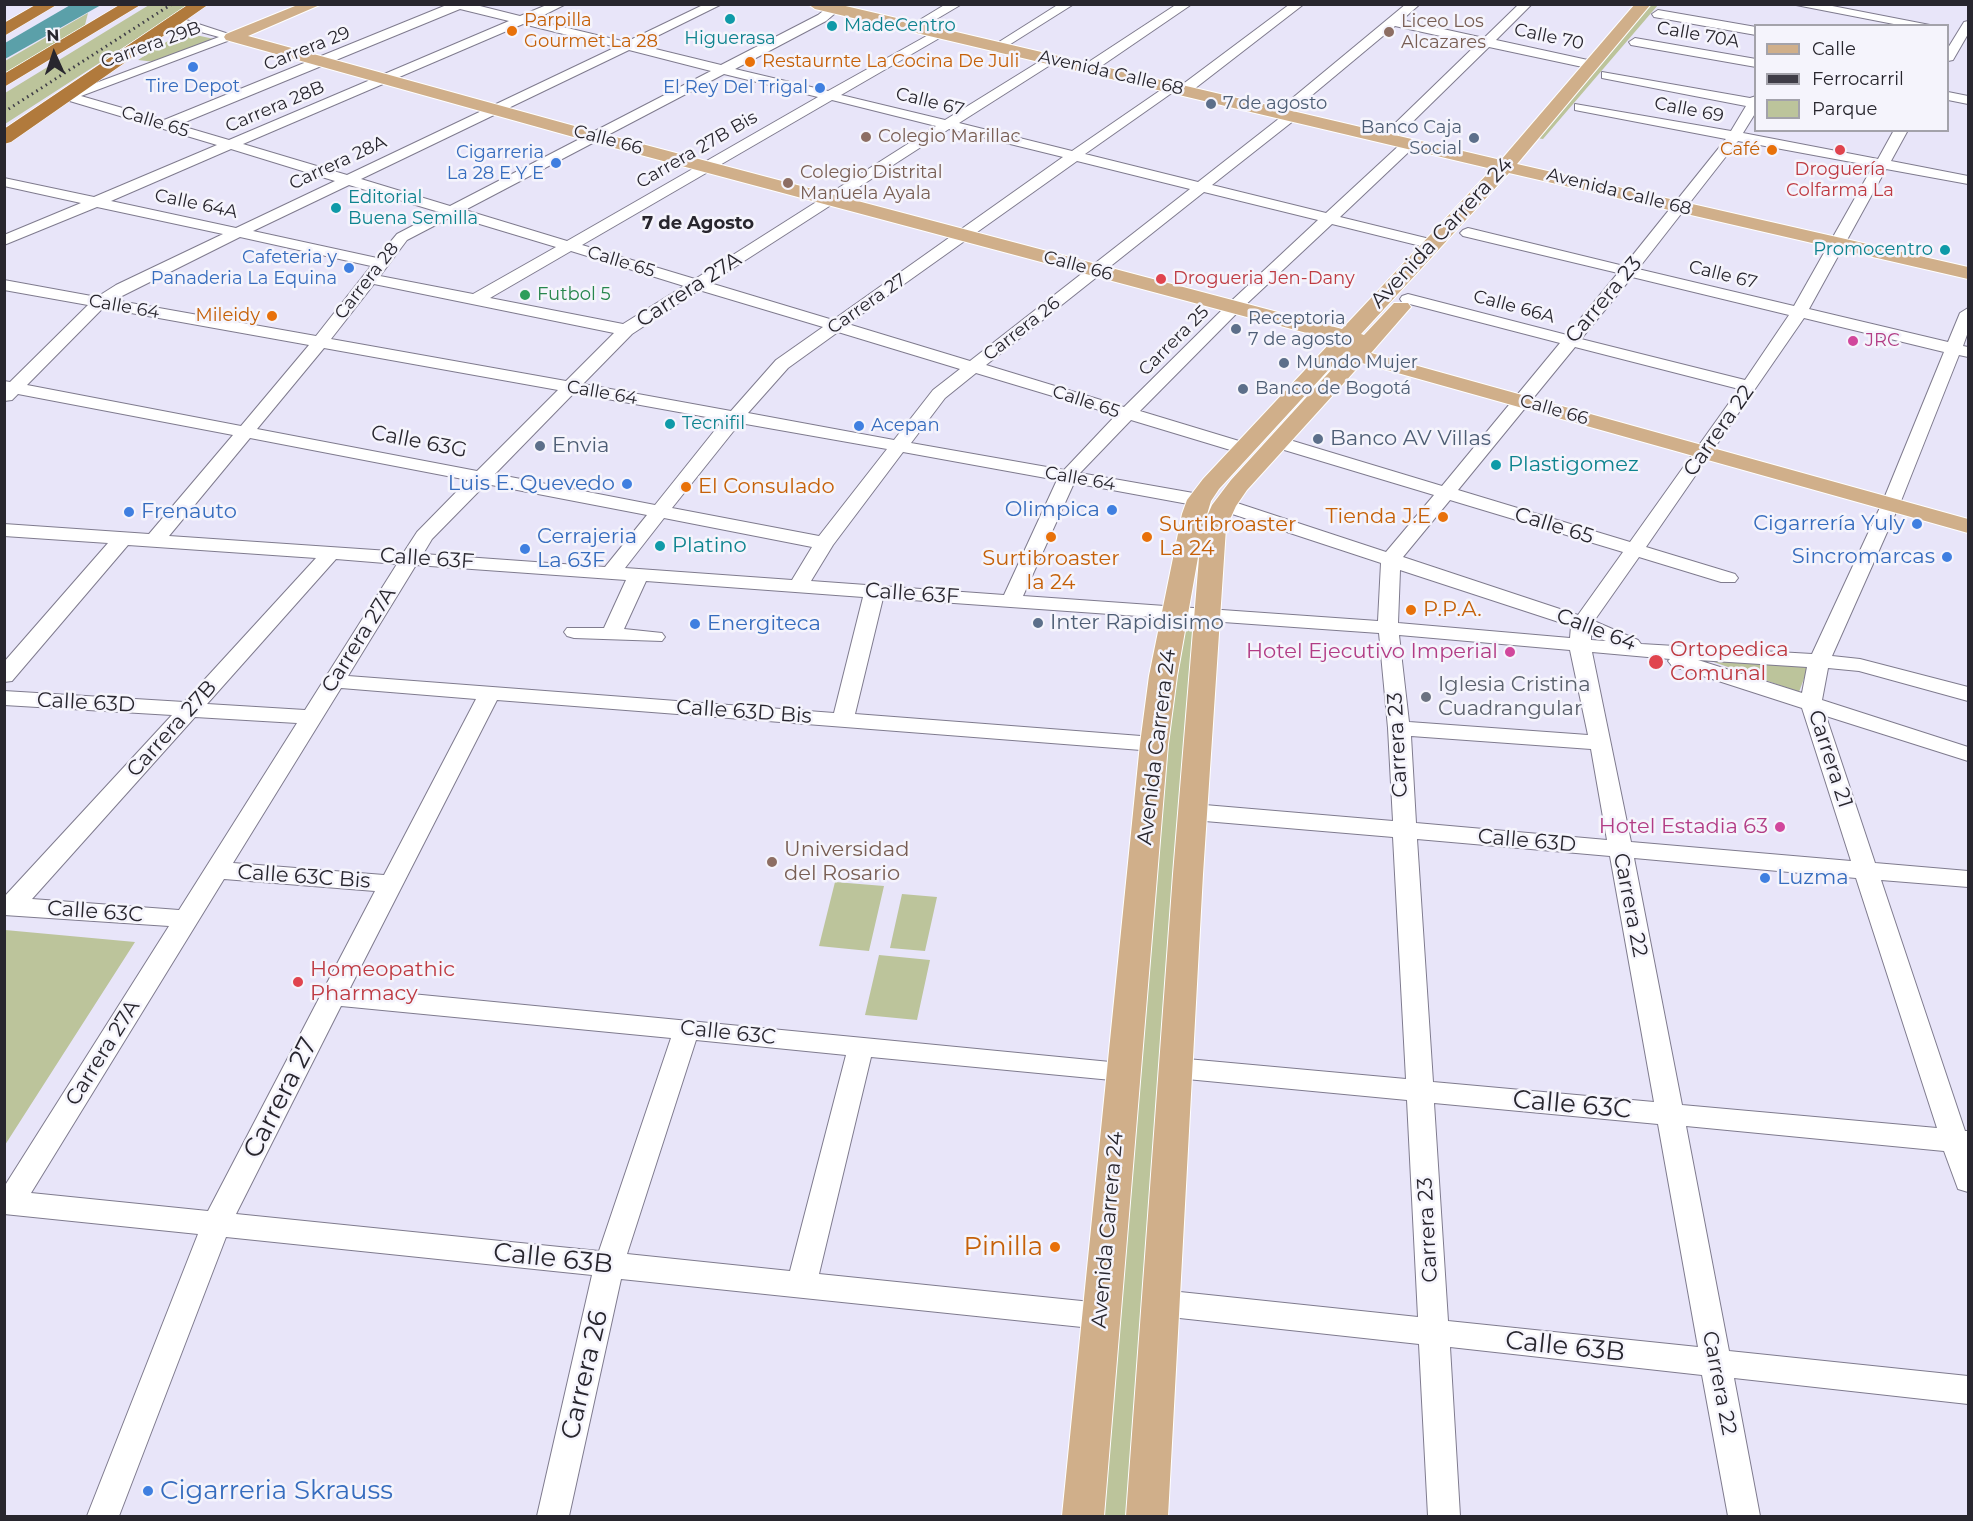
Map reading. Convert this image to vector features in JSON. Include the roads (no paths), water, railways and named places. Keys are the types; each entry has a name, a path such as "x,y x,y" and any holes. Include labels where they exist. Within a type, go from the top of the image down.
{"highway":[{"path":"4,31 50,4"},
{"path":"4,82 134,4"},
{"path":"4,138 201,4"},
{"path":"75,41 94,12"}],"main road":[{"name":"Carrera 29B","path":"232,37 315,4"},
{"name":"Avenida Calle 68","path":"815,4 837,7 997,47 1506,165 1531,163 1681,207 1838,245 1968,273"},
{"path":"1565,124 1635,42 1656,8"},
{"name":"Avenida Carrera 24","path":"1083,1516 1122,1071 1154,744 1163,676 1192,614 1224,505 1357,345 1432,244 1506,165 1592,65 1656,8"},
{"name":"Calle 66","path":"232,37 963,236 1234,307 1357,345 1520,401 1968,526"},
{"name":"Avenida Carrera 24","path":"1147,1516 1193,812 1192,614 1189,530 1199,500 1243,448 1408,299 1531,163"}],"street":[{"name":"Carrera 28B","path":"4,241 560,4"},
{"name":"Carrera 28A","path":"7,390 100,302 122,288 716,4"},
{"path":"914,27 956,4"},
{"path":"997,47 1068,4"},
{"path":"1089,68 1186,4"},
{"name":"Carrera 27","path":"611,572 735,417 782,364 1074,157 1178,89 1298,4"},
{"name":"Carrera 26","path":"798,586 824,543 939,394 1201,188 1414,4"},
{"path":"1388,138 1526,4"},
{"path":"1797,4 1816,10 1915,24"},
{"name":"Calle 67","path":"458,5 1432,244"},
{"name":"Carrera 29","path":"165,125 458,5"},
{"name":"Carrera 28","path":"155,540 320,342 379,263 402,237 720,71 837,7"},
{"path":"1656,8 1754,31"},
{"name":"Calle 66","path":"176,21 232,37"},
{"name":"Calle 70","path":"1392,22 1592,65"},
{"path":"1949,54 1963,29"},
{"name":"Carrera 27B Bis","path":"475,300 830,98 939,33"},
{"name":"Carrera 29B","path":"68,96 232,37"},
{"name":"Calle 70A","path":"1635,42 1754,63"},
{"name":"Carrera 27A","path":"7,1202 424,536 626,330 1050,59"},
{"path":"1607,75 1754,102"},
{"name":"Calle 65","path":"68,96 1243,448"},
{"path":"1949,96 1968,100"},
{"name":"Carrera 23","path":"1444,1516 1403,830 1399,728 1390,628 1388,575 1392,558 1681,207 1734,137 1754,102"},
{"name":"Calle 69","path":"1580,107 1968,180"},
{"name":"Carrera 22","path":"1744,1516 1580,646 1582,623 1705,452 1798,314 1900,132"},
{"name":"Carrera 25","path":"1011,601 1068,477 1234,307 1410,143"},
{"name":"Calle 64A","path":"4,182 379,263"},
{"name":"Calle 67","path":"1468,233 1798,314 1961,351"},
{"path":"368,278 626,330"},
{"name":"Calle 64","path":"4,285 1199,500"},
{"name":"Calle 66A","path":"1408,299 1750,387"},
{"name":"Carrera 21","path":"1968,313 1961,351 1819,661 1810,703 1962,1142 1968,1181"},
{"name":"Calle 63G","path":"7,390 246,431 824,543"},
{"name":"Calle 65","path":"1277,442 1728,578"},
{"name":"Calle 64","path":"1224,505 1392,558 1582,623 1649,651 1968,754"},
{"name":"Calle 63F","path":"4,530 410,557 1390,628 1580,646 1819,661"},
{"path":"4,676 123,538"},
{"name":"Carrera 27B","path":"8,906 332,552"},
{"path":"611,634 639,574"},
{"path":"843,720 875,591"},
{"path":"574,632 655,637"},
{"path":"1819,661 1860,665 1968,694"},
{"name":"Calle 63D Bis","path":"334,681 1154,744"},
{"name":"Carrera 27","path":"103,1516 216,1224 490,692"},
{"name":"Calle 63D","path":"4,698 311,717"},
{"path":"1399,728 1600,743"},
{"name":"Calle 63D","path":"1193,812 1968,879"},
{"name":"Calle 63C Bis","path":"216,870 392,884"},
{"name":"Calle 63C","path":"8,906 186,918"},
{"name":"Calle 63C","path":"334,996 1122,1071"},
{"name":"Carrera 26","path":"553,1516 609,1265 687,1029"},
{"path":"801,1285 861,1046"},
{"name":"Calle 63C","path":"1176,1068 1962,1142"},
{"name":"Calle 63B","path":"7,1202 1101,1316"},
{"name":"Calle 63B","path":"1161,1303 1968,1390"}],"water":[{"path":"72,4 101,5 5,59 5,43"}],"railway":[{"path":"4,112 172,4"}],"place":[{"name":"Higuerasa","path":"730,19"},
{"name":"MadeCentro","path":"832,26"},
{"name":"Parpilla Gourmet La 28","path":"512,31"},
{"name":"Liceo Los Alcazares","path":"1389,32"},
{"name":"Restaurnte La Cocina De Juli","path":"750,62"},
{"name":"Tire Depot","path":"193,67"},
{"name":"El Rey Del Trigal","path":"820,88"},
{"name":"7 de agosto","path":"1211,104"},
{"name":"Colegio Marillac","path":"866,137"},
{"name":"Banco Caja Social","path":"1474,138"},
{"name":"Café","path":"1772,150"},
{"name":"Droguería Colfarma La","path":"1840,150"},
{"name":"Cigarreria La 28 E Y E","path":"556,163"},
{"name":"Colegio Distrital Manuela Ayala","path":"788,183"},
{"name":"Editorial Buena Semilla","path":"336,208"},
{"name":"Promocentro","path":"1945,250"},
{"name":"Cafeteria y Panaderia La Equina","path":"349,268"},
{"name":"Drogueria Jen-Dany","path":"1161,279"},
{"name":"Futbol 5","path":"525,295"},
{"name":"Mileidy","path":"272,316"},
{"name":"Receptoria 7 de agosto","path":"1236,329"},
{"name":"JRC","path":"1853,341"},
{"name":"Mundo Mujer","path":"1284,363"},
{"name":"Banco de Bogotá","path":"1243,389"},
{"name":"Tecnifil","path":"670,424"},
{"name":"Acepan","path":"859,426"},
{"name":"Banco AV Villas","path":"1318,439"},
{"name":"Envia","path":"540,446"},
{"name":"Plastigomez","path":"1496,465"},
{"name":"Luis E. Quevedo","path":"627,484"},
{"name":"El Consulado","path":"686,487"},
{"name":"Olimpica","path":"1112,510"},
{"name":"Frenauto","path":"129,512"},
{"name":"Tienda J.E","path":"1443,517"},
{"name":"Cigarrería Yuly","path":"1917,524"},
{"name":"Surtibroaster la 24","path":"1051,537"},
{"name":"Surtibroaster La 24","path":"1147,537"},
{"name":"Platino","path":"660,546"},
{"name":"Cerrajeria La 63F","path":"525,549"},
{"name":"Sincromarcas","path":"1947,557"},
{"name":"P.P.A.","path":"1411,610"},
{"name":"Inter Rapidisimo","path":"1038,623"},
{"name":"Energiteca","path":"695,624"},
{"name":"Hotel Ejecutivo Imperial","path":"1510,652"},
{"name":"Ortopedica Comunal","path":"1656,662"},
{"name":"Iglesia Cristina Cuadrangular","path":"1426,697"},
{"name":"Hotel Estadia 63","path":"1780,827"},
{"name":"Universidad del Rosario","path":"772,862"},
{"name":"Luzma","path":"1765,878"},
{"name":"Homeopathic Pharmacy","path":"298,982"},
{"name":"Pinilla","path":"1055,1247"},
{"name":"Cigarreria Skrauss","path":"148,1491"}],"district":[{"name":"7 de Agosto","path":"698,224"}]}
